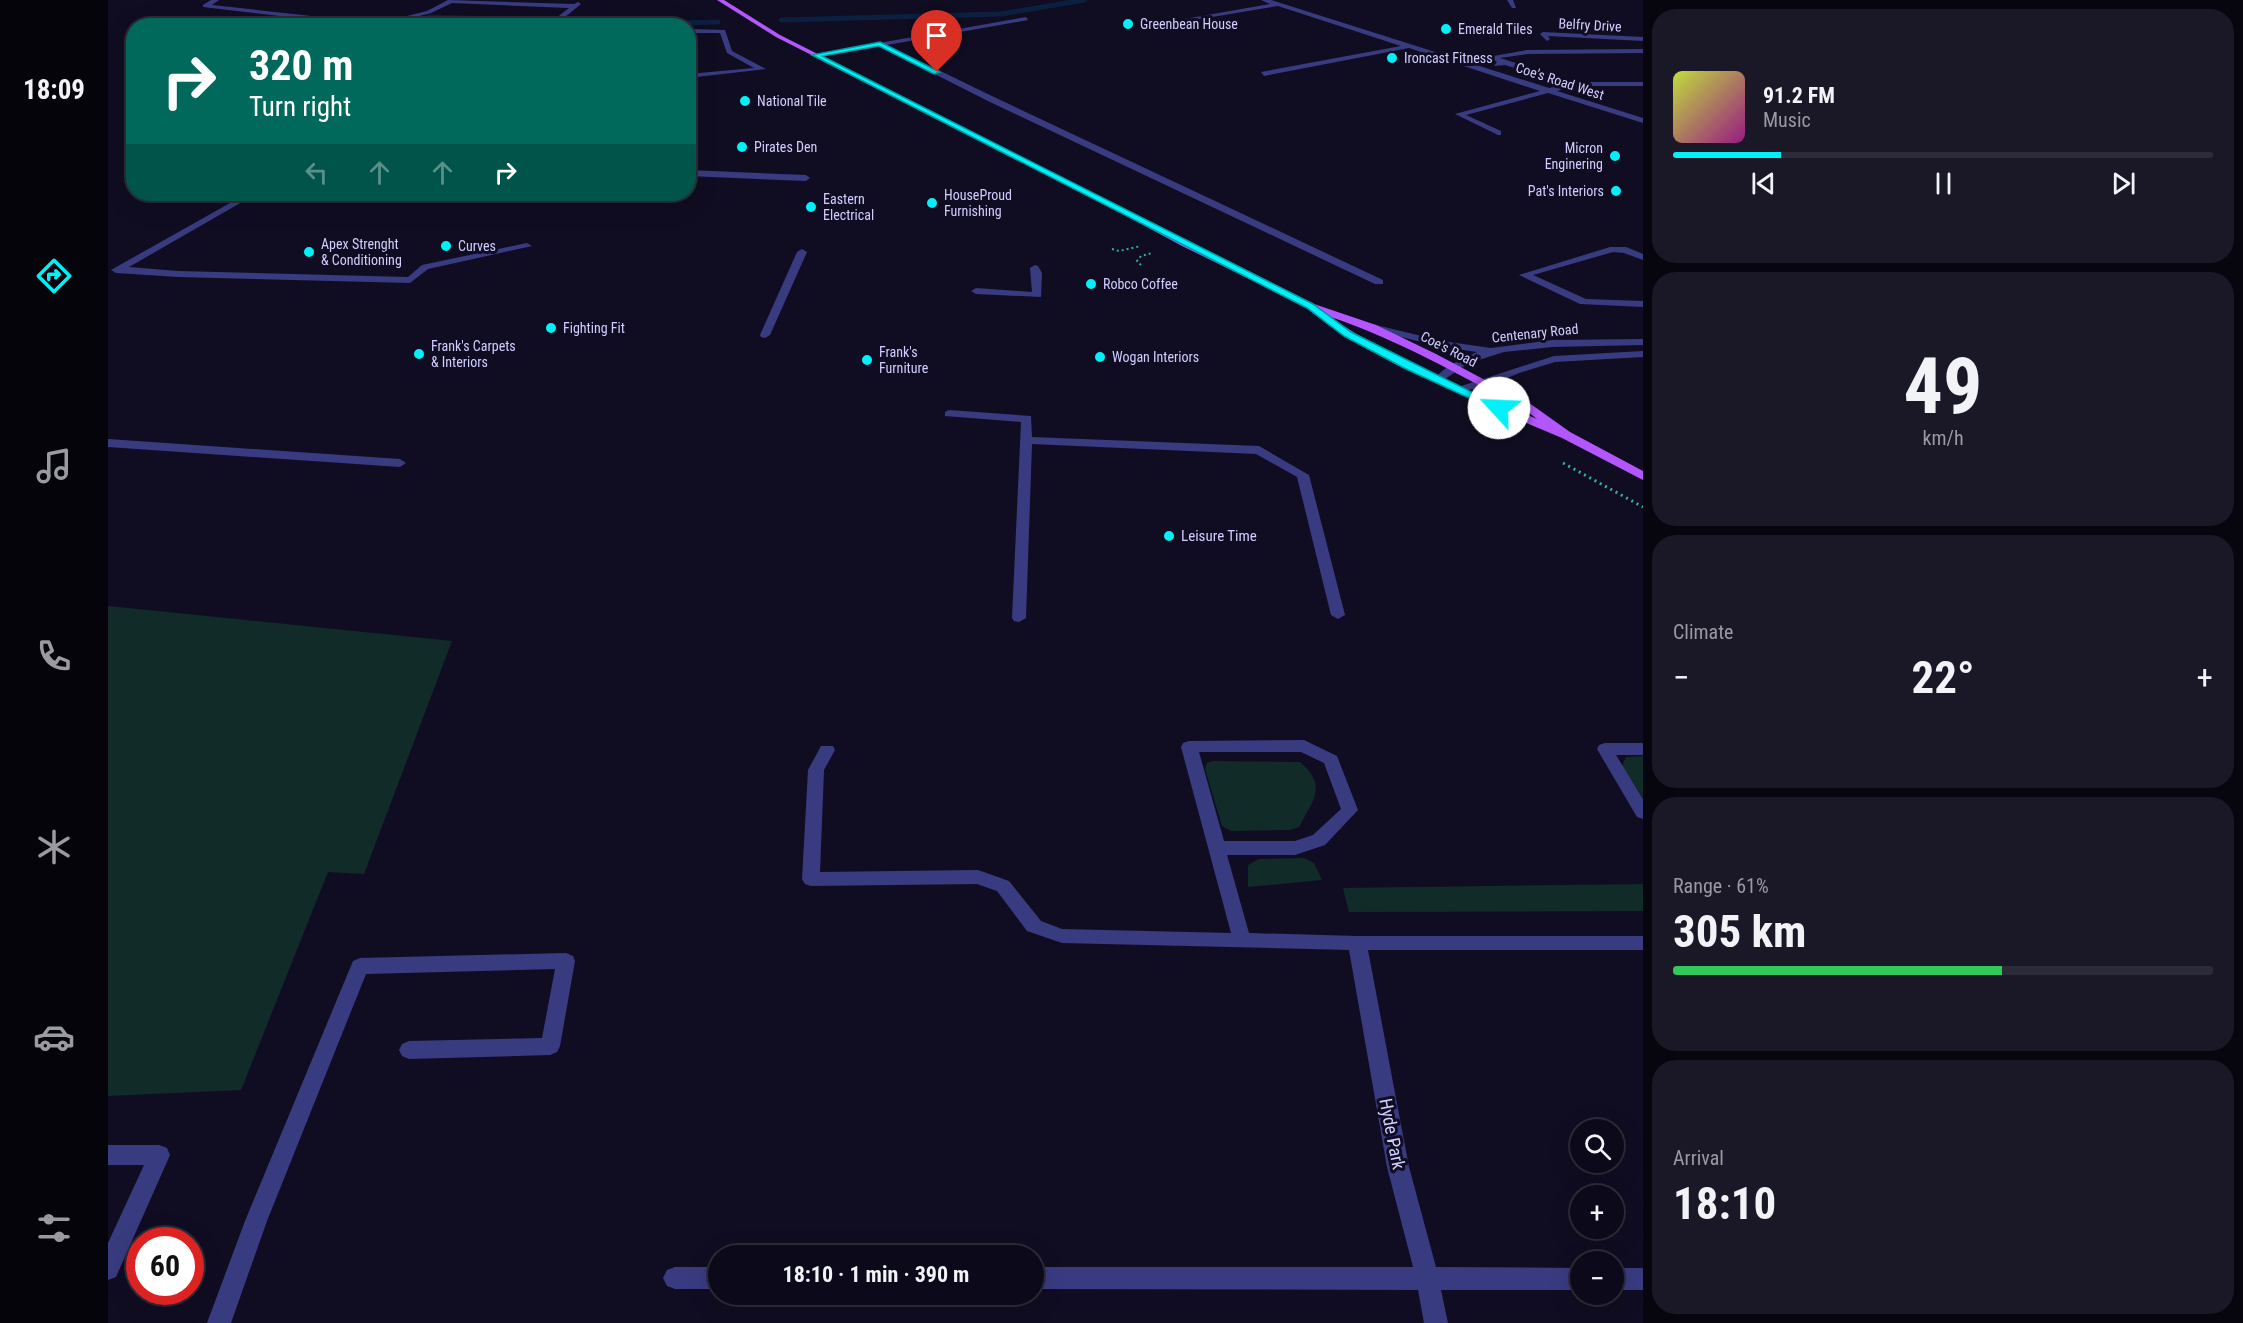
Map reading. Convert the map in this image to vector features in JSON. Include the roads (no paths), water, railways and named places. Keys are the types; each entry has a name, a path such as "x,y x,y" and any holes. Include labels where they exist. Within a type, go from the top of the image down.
{"main road":[{"name":"Coe's Road","path":"720,0 736,12 815,55 1310,306 1372,327 1454,368 1528,407 1566,435"},
{"name":"Coe's Road","path":"1310,306 1348,334 1458,389 1566,435 1643,476"}],"street":[{"path":"216,0 205,6 312,18"},
{"path":"406,18 429,12 452,0 575,6"},
{"path":"560,18 583,0"},
{"name":"Coe's Road West","path":"1264,0 1643,121"},
{"path":"1510,0 1514,7"},
{"path":"1182,20 1276,5"},
{"path":"815,55 1026,20"},
{"path":"696,31 723,31 729,52 762,69 696,76"},
{"name":"Belfry Drive","path":"1546,39 1543,34 1643,39"},
{"path":"880,44 1020,113 1379,282"},
{"path":"1264,74 1408,46"},
{"path":"1575,84 1492,57 1527,52 1643,51"},
{"path":"1481,68 1505,63"},
{"path":"1498,133 1459,114 1575,84 1643,84"},
{"path":"696,173 806,177"},
{"path":"112,272 239,201"},
{"path":"112,272 410,280 425,267 527,246"},
{"path":"1643,257 1626,250 1613,249 1524,275 1584,302 1643,304"},
{"path":"765,335 802,252"},
{"path":"976,291 1037,295 1035,268"},
{"path":"1372,327 1442,344 1493,351"},
{"name":"Centenary Road","path":"1439,380 1466,360 1493,351 1588,342 1643,342"},
{"name":"Centenary Road","path":"1458,389 1485,384 1554,358 1643,354"},
{"path":"950,414 1027,419 1019,618"},
{"path":"1026,440 1259,450 1303,476 1338,615"},
{"path":"108,443 400,463"},
{"path":"1217,848 1295,848 1319,840 1350,810 1331,760 1304,746 1189,747 1242,940"},
{"path":"1643,749 1605,749 1643,813"},
{"path":"827,750 816,770 812,879 978,877 1003,886 1034,926 1062,936 1357,943 1643,943"},
{"name":"Hyde Park","path":"1357,943 1398,1167 1427,1278 1436,1323"},
{"path":"219,1323 256,1221 360,966 566,961 550,1046 409,1050"},
{"path":"108,1155 159,1155 108,1269"},
{"path":"675,1278 708,1278"},
{"path":"1044,1278 1570,1279"},
{"path":"1624,1279 1643,1279"}],"waterway":[{"path":"781,20 1001,14 1084,0"},
{"path":"429,17 460,18"},
{"path":"696,23 718,22"}],"place":[{"name":"Greenbean House","path":"1128,24"},
{"name":"Emerald Tiles","path":"1446,29"},
{"name":"Ironcast Fitness","path":"1392,58"},
{"name":"National Tile","path":"745,101"},
{"name":"Pirates Den","path":"742,147"},
{"name":"Micron Enginering","path":"1615,156"},
{"name":"Pat's Interiors","path":"1616,191"},
{"name":"HouseProud Furnishing","path":"932,203"},
{"name":"Eastern Electrical","path":"811,207"},
{"name":"Curves","path":"446,246"},
{"name":"Apex Strenght & Conditioning","path":"309,252"},
{"name":"Robco Coffee","path":"1091,284"},
{"name":"Fighting Fit","path":"551,328"},
{"name":"Frank's Carpets & Interiors","path":"419,354"},
{"name":"Wogan Interiors","path":"1100,357"},
{"name":"Frank's Furniture","path":"867,360"},
{"name":"Leisure Time","path":"1169,536"}]}
